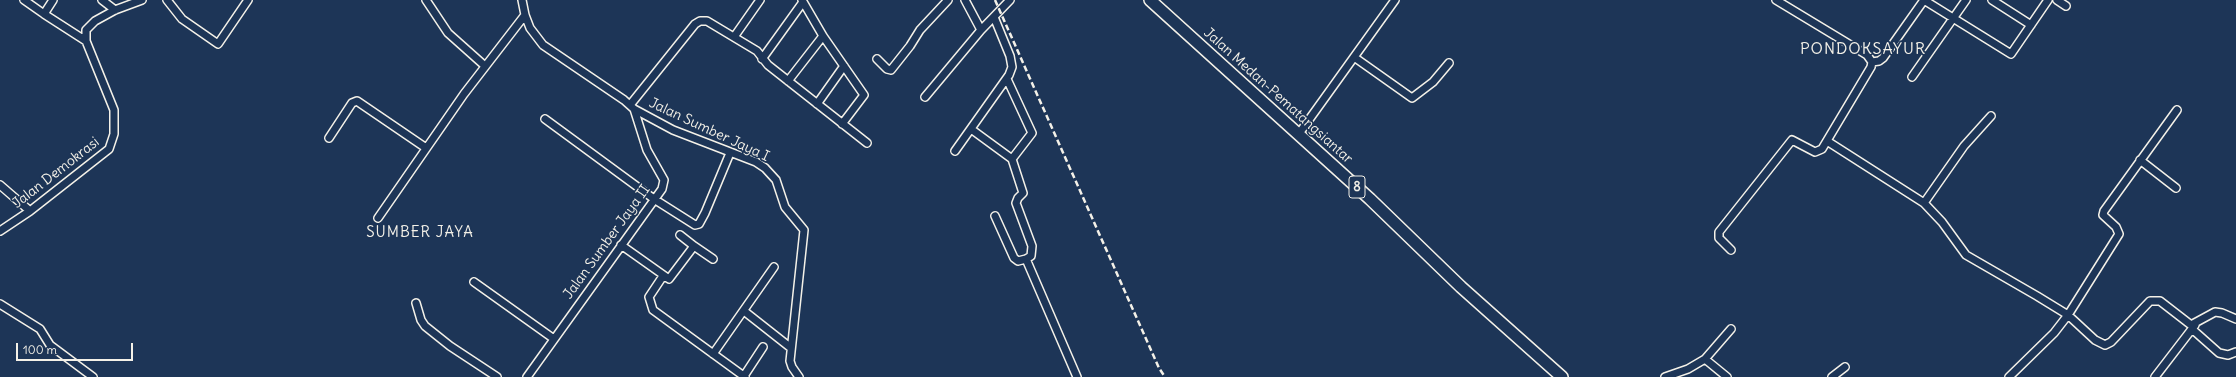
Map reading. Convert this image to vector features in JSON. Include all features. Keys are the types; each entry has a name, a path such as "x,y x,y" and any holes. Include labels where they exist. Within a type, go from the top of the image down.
{"highway":[{"name":"Jalan Medan-Pematangsiantar","path":"1156,2 1298,135 1370,199 1461,287 1562,377"}],"street":[{"path":"24,0 86,41"},
{"path":"44,14 53,0"},
{"path":"102,0 115,10"},
{"path":"86,41 86,30 89,25 115,10 142,0"},
{"path":"167,0 182,19 218,44 248,0"},
{"path":"522,0 525,15 535,38 632,107 695,24 700,21 707,21 757,51 762,58 788,82 867,144"},
{"path":"734,37 760,0"},
{"path":"877,59 887,69 891,70 910,46 920,30 948,0"},
{"path":"965,0 981,30"},
{"path":"925,97 981,30 1010,0"},
{"path":"1298,135 1395,0"},
{"path":"1731,250 1719,238 1719,232 1789,142 1794,140 1815,152 1822,149 1872,67 1872,62 1867,54 1776,0"},
{"path":"1872,62 1879,61 1883,58 1924,0 2009,54 2013,52 2048,0"},
{"path":"1912,77 1966,0"},
{"path":"1992,0 2031,25"},
{"path":"2057,0 2066,6"},
{"path":"762,58 802,1 823,36 864,95 842,124"},
{"path":"430,2 448,33 485,66"},
{"path":"378,218 485,66 525,15"},
{"path":"955,150 1007,80 1012,67 1010,56 994,17"},
{"path":"788,82 823,36"},
{"name":"Jalan Demokrasi","path":"0,231 110,149 113,142 114,110 86,41"},
{"path":"1354,57 1412,98 1433,82 1449,63"},
{"path":"817,104 844,66"},
{"path":"1007,80 1032,130 1012,159"},
{"path":"329,138 352,103 357,101 426,148"},
{"name":"Jalan Sumber Jaya I","path":"632,107 673,130 756,162 768,171 776,180 785,207 804,230 791,348 792,367 799,377"},
{"name":"Jalan Sumber Jaya II","path":"528,377 654,199 664,180 648,150 632,107"},
{"path":"2009,377 2054,333 2068,315 2119,234 2116,227 2103,215 2176,110"},
{"path":"1924,203 1964,146 1991,116"},
{"path":"545,119 654,199 698,225 705,213 730,153"},
{"path":"971,128 1012,159 1023,193 1018,198 1016,203 1033,250 1031,256 1026,259 1018,261 1015,260 996,216"},
{"path":"1827,140 1924,203 1942,222 1966,255 2068,315 2095,340 2105,345 2111,342 2150,301 2160,301 2186,323 2194,327 2220,353 2228,355 2236,352"},
{"path":"2140,160 2176,188"},
{"path":"0,185 30,210"},
{"path":"680,235 713,259"},
{"path":"621,245 667,279 671,278 694,246"},
{"path":"1026,259 1076,377"},
{"path":"713,354 774,267"},
{"path":"663,276 649,297 650,306 659,315 745,377 763,348"},
{"path":"474,282 554,339"},
{"path":"416,303 421,320 425,326 450,346 497,377"},
{"path":"0,304 40,329 50,346 93,377"},
{"path":"744,311 791,348"},
{"path":"2155,377 2194,327 2215,312 2222,313 2236,319"},
{"path":"1665,377 1688,369 1706,359 1731,329"},
{"path":"1706,359 1727,377"},
{"path":"1832,377 1844,367"}],"railway":[{"path":"995,0 1159,368 1165,377"}],"district":[{"name":"PONDOKSAYUR","path":"1863,49"},
{"name":"SUMBER JAYA","path":"420,233"}]}
